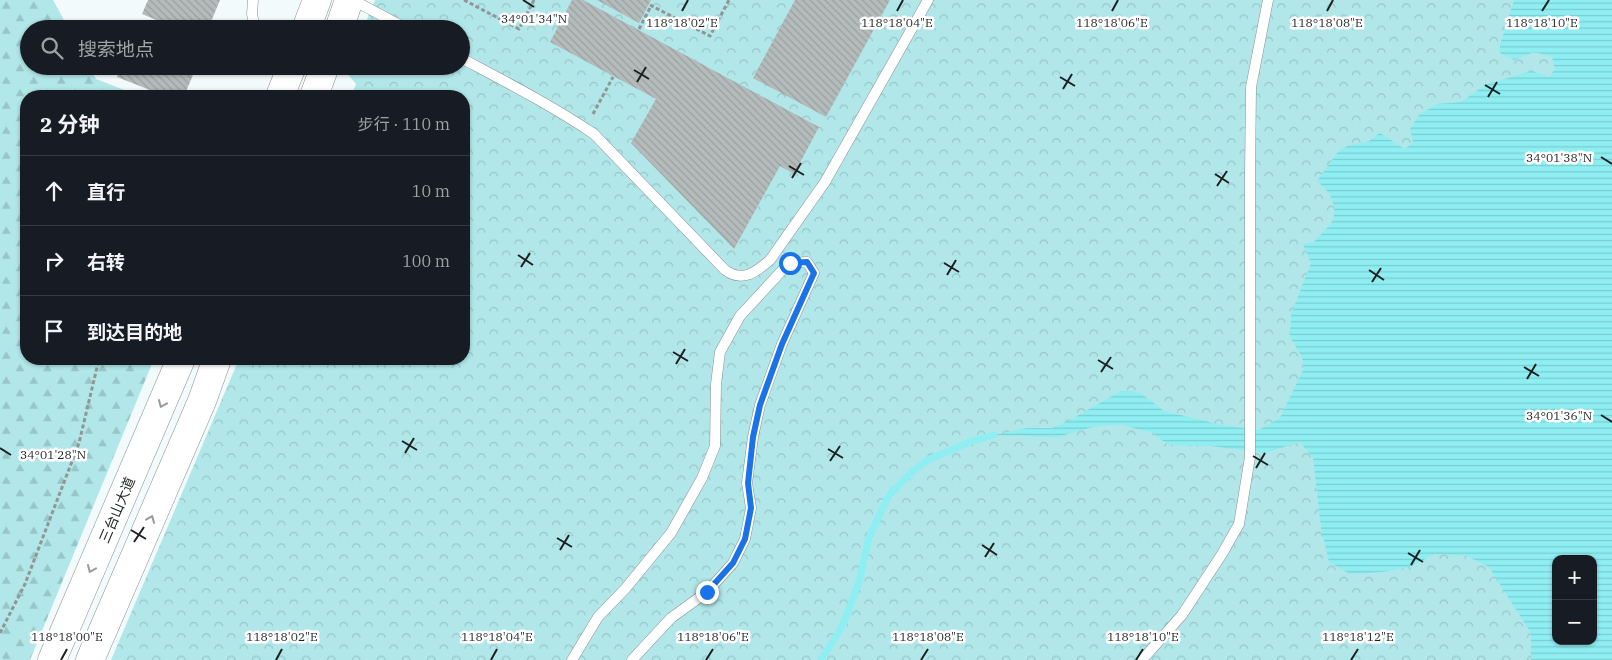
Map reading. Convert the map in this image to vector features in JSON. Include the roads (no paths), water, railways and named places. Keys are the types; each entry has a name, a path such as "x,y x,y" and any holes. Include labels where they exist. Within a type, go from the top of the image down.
{"main road":[{"path":"309,20 317,0"},
{"path":"342,20 349,0"},
{"path":"316,90 322,75"},
{"name":"三台山大道","path":"52,660 177,365"},
{"path":"90,660 202,400 215,365"}],"lane":[{"path":"253,0 253,20"},
{"path":"353,0 390,20"},
{"path":"470,63 541,101 594,134 725,270 732,275 743,276 758,270 770,260 825,182 928,0"},
{"path":"1142,660 1182,615 1222,554 1239,524 1250,458 1251,87 1268,0"},
{"path":"572,660 598,617 626,589 671,533 702,478 715,446 716,384 720,352 740,316 790,263 807,262 814,273 782,344 760,405 753,437 748,483 751,508 745,539 733,563 707,592 671,618 632,660"}],"waterway":[{"path":"821,660 843,625 859,582 869,537 889,495 913,471 928,460 970,442 994,435"}]}
